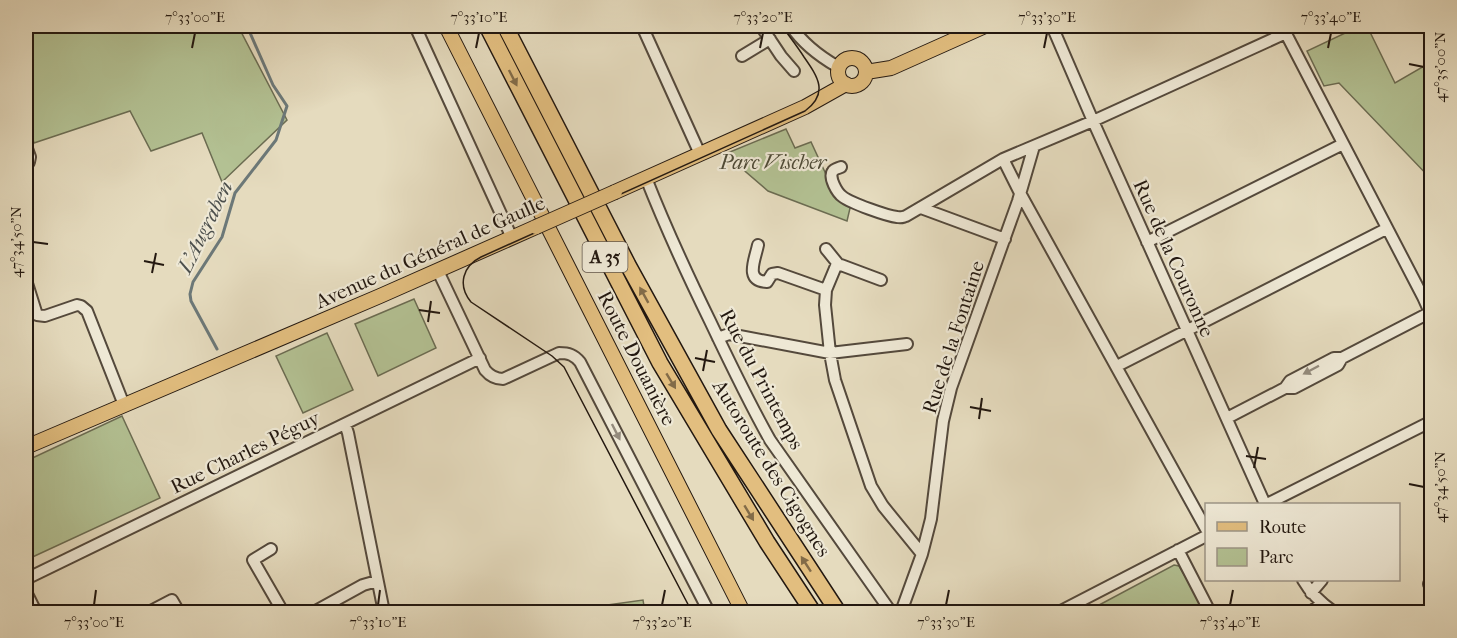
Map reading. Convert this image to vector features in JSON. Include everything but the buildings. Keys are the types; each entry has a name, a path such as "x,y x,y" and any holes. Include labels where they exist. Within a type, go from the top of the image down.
{"highway":[{"name":"Autoroute des Cigognes","path":"487,26 660,363 766,542 813,612"},
{"name":"Autoroute des Cigognes","path":"505,26 628,265 719,430 838,612"},
{"path":"766,542 788,590 802,612"}],"main road":[{"name":"Route Douanière","path":"446,26 743,612"},
{"path":"866,72 891,68 985,26"},
{"path":"846,58 854,58 861,61 866,72 860,84 855,86 846,84 840,79 838,68 846,58"},
{"name":"Avenue du Général de Gaulle","path":"26,447 438,271 805,107 846,84"}],"street":[{"path":"415,26 512,238"},
{"path":"642,26 700,154"},
{"path":"761,26 794,71"},
{"path":"791,26 800,39 838,68"},
{"name":"Rue de la Couronne","path":"1052,26 1186,330 1266,503"},
{"path":"841,167 833,172 831,178 840,195 900,218 1003,159 1093,121 1284,29 1423,297 1430,315 1342,357 1338,364 1294,388 1285,388 1227,418"},
{"path":"742,56 770,39"},
{"path":"1147,242 1343,144"},
{"path":"26,146 30,157 29,162 26,162"},
{"name":"Rue de la Fontaine","path":"901,612 922,554 933,510 946,404 1005,238 1034,146"},
{"path":"1003,159 1205,527"},
{"name":"Rue du Printemps","path":"646,178 718,338 770,440 891,612"},
{"path":"921,208 1005,238"},
{"path":"1117,366 1386,229"},
{"path":"758,245 753,270 753,276 756,279 767,282 772,274 778,273 826,290"},
{"path":"826,249 839,265 881,280"},
{"path":"839,265 835,268 826,290 825,305 835,380 871,486 883,506 922,554"},
{"path":"438,271 485,370 491,376 503,379 559,353 569,353 580,362 709,612"},
{"path":"26,280 37,315 45,316 77,305 87,311 124,405"},
{"path":"718,338 729,334 830,353 907,344"},
{"name":"Rue Charles Péguy","path":"26,579 480,358"},
{"path":"1268,503 1431,421"},
{"path":"345,424 384,612"},
{"path":"1059,612 1205,536"},
{"path":"271,549 253,560 283,612"},
{"path":"1178,550 1210,612"},
{"path":"314,612 363,585 377,581"},
{"path":"1304,581 1311,593 1334,612"},
{"path":"1311,593 1320,581"},
{"path":"1431,583 1429,584 1431,589"},
{"path":"26,592 36,612"},
{"path":"149,612 172,600 178,612"},
{"path":"1310,612 1322,604"}],"green space":[{"path":"26,26 238,26 287,120 222,182 202,133 151,151 130,111 34,143 26,114"},
{"path":"1360,26 1367,26 1395,83 1431,62 1431,179 1339,83 1324,86 1307,51"},
{"name":"Parc Vischer","path":"786,129 795,148 811,142 837,198 851,204 847,221 768,191 725,154"},
{"path":"414,299 436,348 378,376 355,324"},
{"path":"327,333 353,390 303,413 276,356"},
{"path":"122,416 160,498 26,560 26,461"},
{"path":"1174,565 1179,566 1206,612 1086,612"},
{"path":"643,600 645,612 579,612 579,609"}],"waterway":[{"name":"L'Augraben","path":"217,349 191,301 193,282 222,237 235,193 276,140 287,106 273,85 247,26"}],"tram line":[{"path":"692,612 564,367 552,356 471,302 464,289 464,276 470,265 481,257 805,111 817,98 819,85 809,64 782,26"}]}
